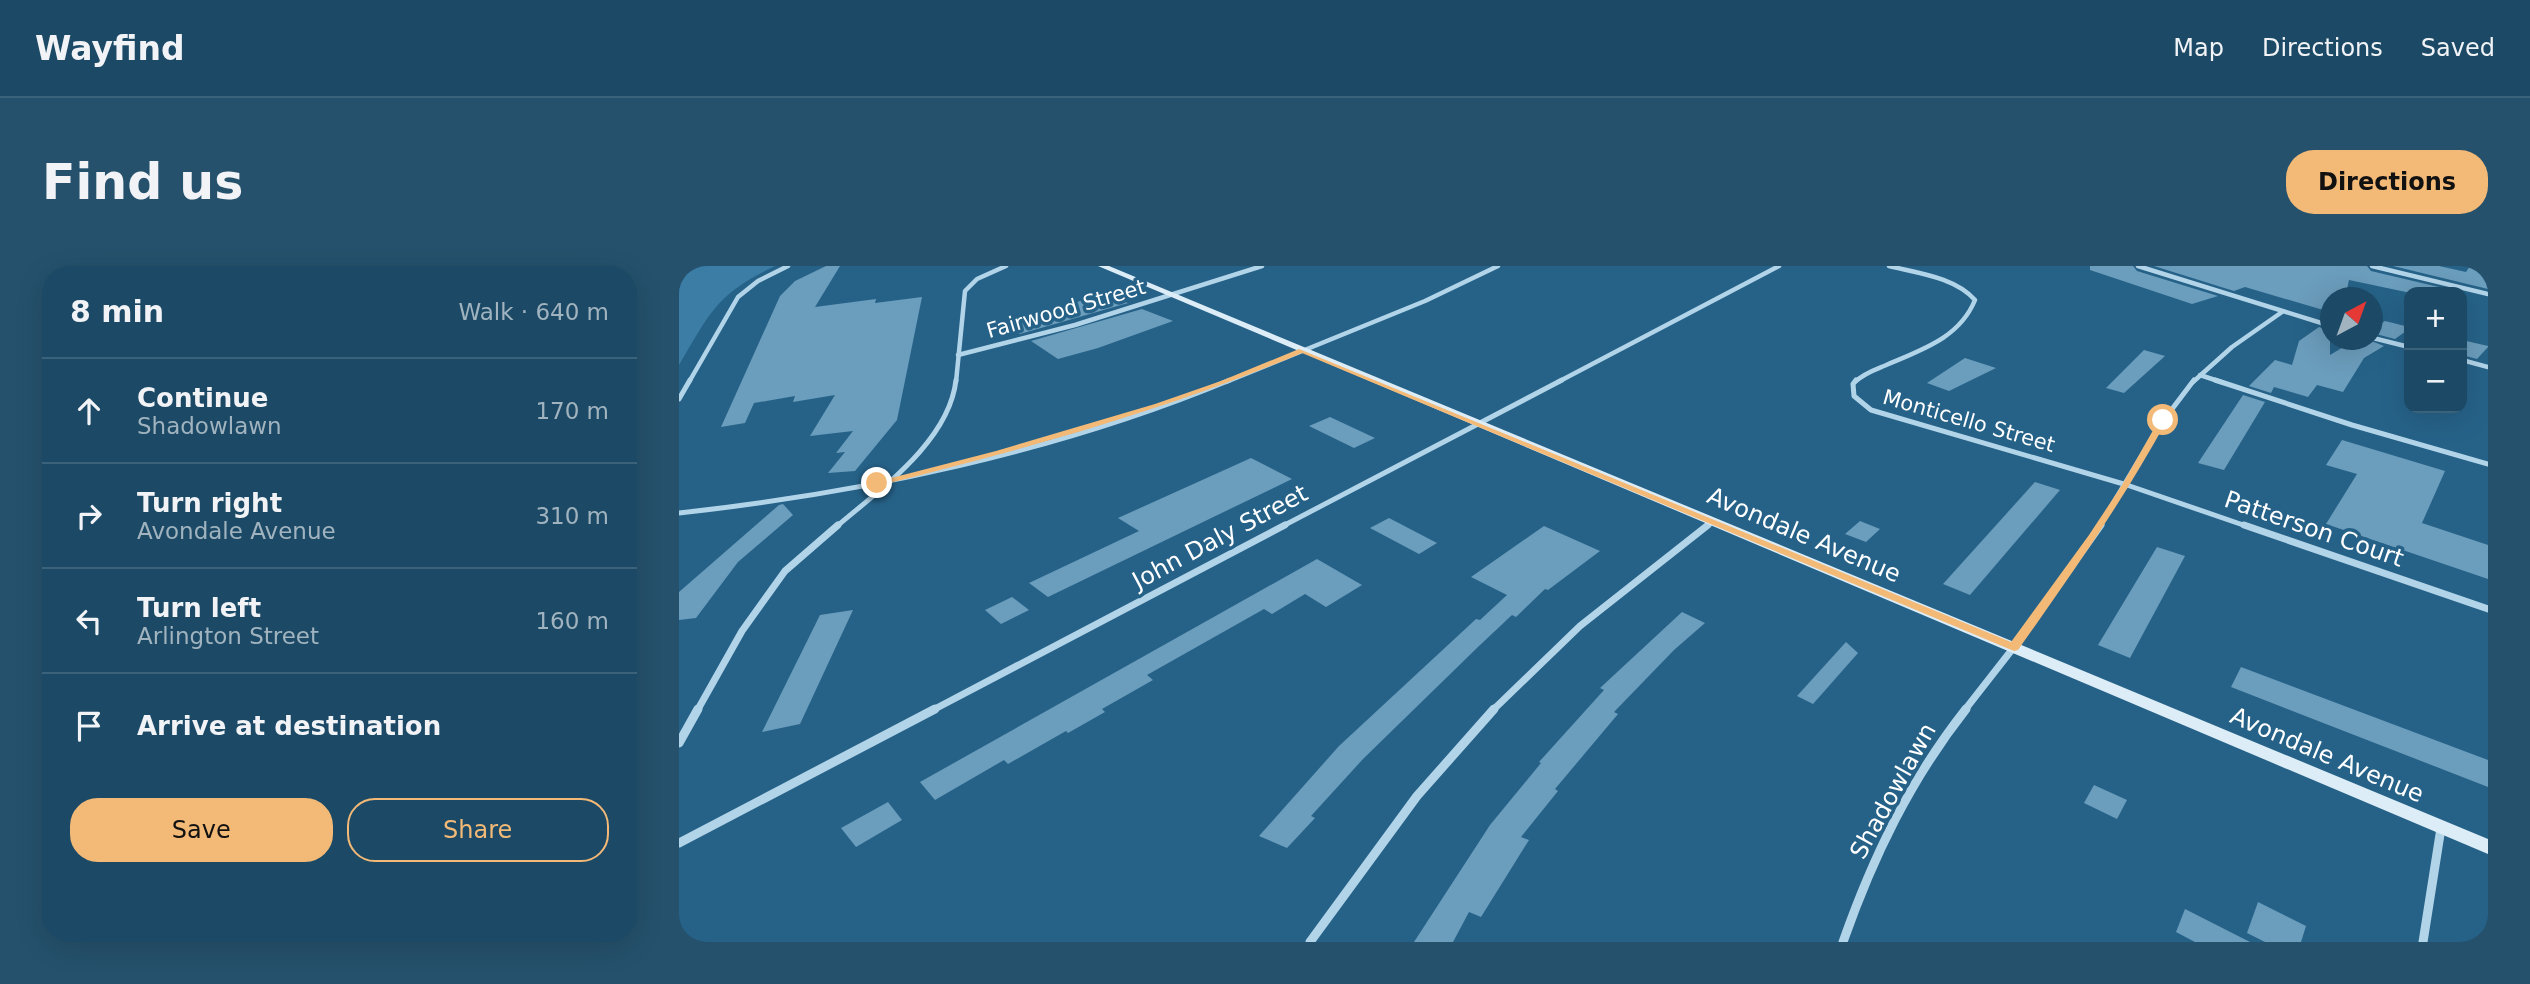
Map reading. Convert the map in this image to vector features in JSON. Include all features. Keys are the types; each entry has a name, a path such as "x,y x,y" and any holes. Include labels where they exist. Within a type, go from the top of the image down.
{"street":[{"path":"679,399 738,297 758,281 788,266"},
{"path":"679,743 742,631 778,580 806,551 893,478 925,445 947,412 955,388 968,287 983,275 1006,266"},
{"name":"Avondale Avenue","path":"1102,266 2488,847"},
{"name":"Fairwood Street","path":"958,355 1075,325 1262,266"},
{"path":"679,513 804,496 893,478 999,453 1158,406 1224,383 1437,296 1498,266"},
{"name":"John Daly Street","path":"679,843 1779,266"},
{"name":"Monticello Street","path":"1889,266 1958,287 1972,295 1975,303 1957,327 1932,345 1857,379 1852,390 1858,401 1871,410 1894,418 2127,485"},
{"path":"2138,266 2320,323"},
{"path":"2372,266 2488,294"},
{"name":"Shadowlawn","path":"1843,942 1887,833 1919,774 1952,724 2014,648 2127,485 2163,420 2200,375 2242,339 2282,312"},
{"path":"2383,341 2404,346"},
{"path":"2467,361 2488,367"},
{"path":"2200,375 2352,425 2488,464"},
{"name":"Patterson Court","path":"2127,485 2488,609"},
{"path":"1310,942 1340,897 1417,796 1474,730 1538,664 1585,622 1657,562 1712,522"},
{"path":"2423,942 2441,828"}],"shaded area":[{"path":"679,266 775,266 740,286 717,306 679,365"}],"building":[{"path":"826,266 840,266 815,307 876,299 875,303 922,297 897,420 855,471 828,473 845,452 836,453 853,431 810,436 835,395 793,402 795,396 754,403 745,423 721,427 780,296 795,281"},
{"path":"2090,266 2133,266 2137,271 2218,296 2192,304 2090,270"},
{"path":"2154,266 2367,266 2371,271 2439,287 2404,287 2404,292 2349,280 2347,287 2320,287 2320,309 2245,287 2234,291"},
{"path":"2393,266 2439,266 2466,272 2470,266 2488,266 2488,289"},
{"path":"1105,294 1128,303 1020,334 1003,323"},
{"path":"1142,309 1173,321 1098,348 1058,359 1031,341"},
{"path":"2383,322 2404,326 2404,333 2395,339 2383,336"},
{"path":"2319,327 2320,350 2330,350 2330,355 2338,350 2377,350 2364,358 2343,392 2317,385 2308,397 2274,387 2271,393 2249,386 2275,360 2292,365 2299,341"},
{"path":"2467,341 2488,346 2477,359 2467,356"},
{"path":"2144,350 2165,356 2124,393 2106,388"},
{"path":"1965,358 1996,368 1949,391 1927,383"},
{"path":"2243,395 2265,402 2224,470 2198,463"},
{"path":"1330,417 1375,438 1354,448 1309,426"},
{"path":"2342,440 2445,471 2422,523 2488,545 2488,579 2326,524 2357,474 2326,465"},
{"path":"1251,458 1292,479 1048,597 1029,583 1139,531 1118,518"},
{"path":"2035,482 2060,490 1970,595 1943,584"},
{"path":"783,504 793,515 738,562 696,618 679,620 679,592"},
{"path":"1389,518 1437,543 1419,554 1370,528"},
{"path":"1860,521 1880,529 1866,542 1845,534"},
{"path":"1544,526 1600,551 1548,590 1545,589 1516,617 1512,615 1479,646 1363,759 1311,816 1315,818 1287,848 1259,836 1339,746 1476,619 1480,620 1507,595 1471,577"},
{"path":"2157,547 2185,556 2130,658 2098,645"},
{"path":"1317,559 1362,585 1326,607 1305,594 1272,614 1264,609 1147,675 1153,680 1102,709 1105,712 1008,764 1004,760 935,800 920,782"},
{"path":"1012,597 1029,610 1001,624 985,610"},
{"path":"853,610 800,724 762,732 820,615"},
{"path":"1682,612 1705,623 1674,650 1614,712 1618,714 1555,789 1558,791 1521,837 1529,840 1481,917 1469,912 1453,942 1414,942 1490,825 1541,763 1539,762 1604,690 1600,688"},
{"path":"1846,642 1858,653 1813,704 1797,696"},
{"path":"2241,667 2488,760 2488,787 2231,687"},
{"path":"2094,785 2127,800 2117,819 2084,803"},
{"path":"888,802 902,820 856,847 841,828"},
{"path":"2258,902 2306,926 2301,942 2265,942 2247,933"},
{"path":"2185,909 2250,942 2195,942 2176,932"}],"route":[{"path":"877,483 999,453 1158,406 1224,383 1302,350 2014,648 2094,536 2127,485 2163,420"}]}
